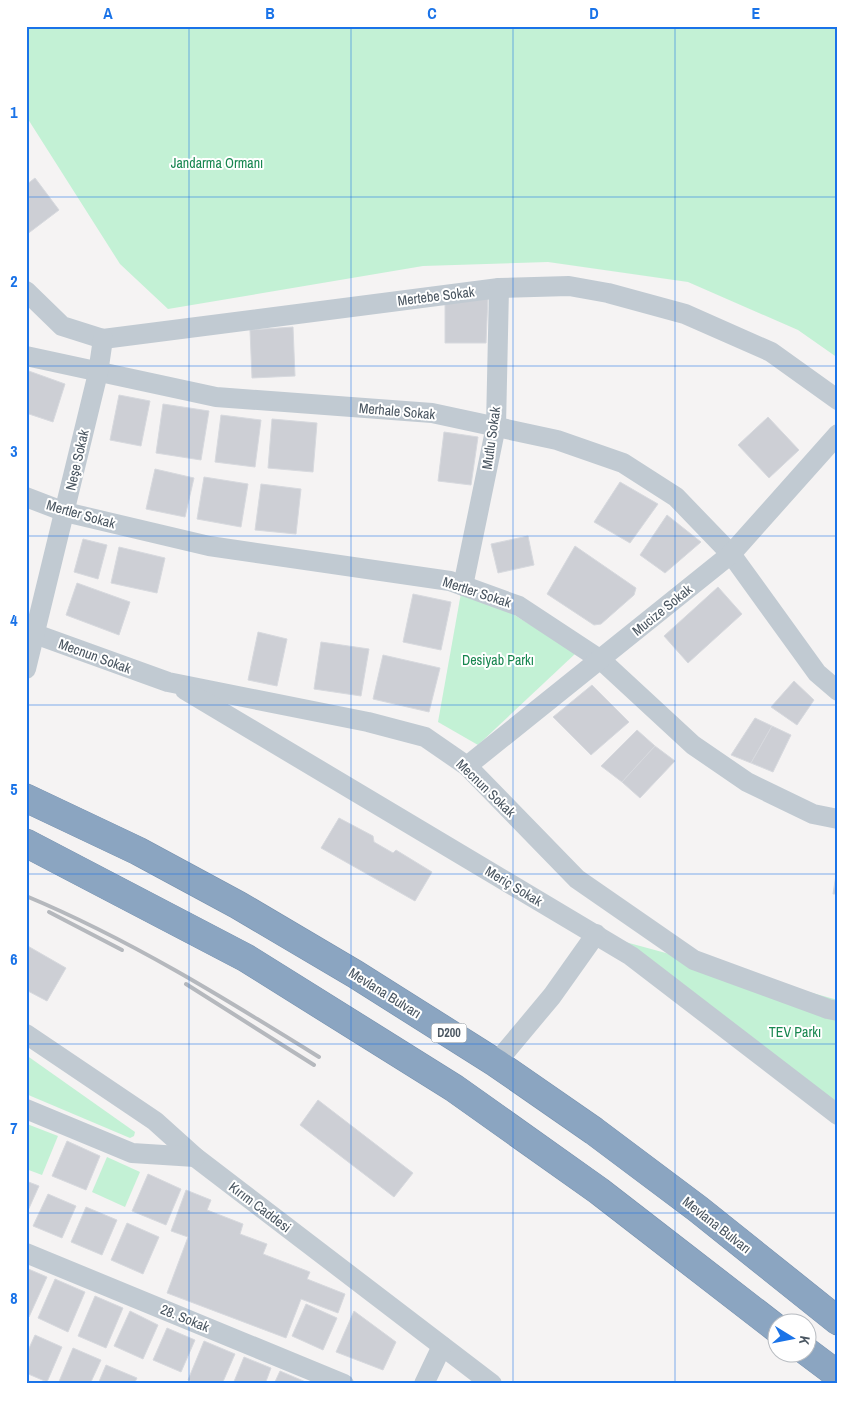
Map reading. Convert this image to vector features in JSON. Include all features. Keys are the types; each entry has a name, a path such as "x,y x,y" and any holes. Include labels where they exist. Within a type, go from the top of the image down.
{"highway":[{"name":"Mevlana Bulvarı","path":"26,798 138,850 238,905 355,974 496,1063 690,1204 838,1322"},
{"path":"26,842 246,958 454,1088 599,1191 766,1320"},
{"path":"816,1358 838,1375"}],"street":[{"name":"Mertebe Sokak","path":"26,291 62,326 103,339 500,288 569,286 608,293 684,314 771,352 838,400"},
{"name":"Mutlu Sokak","path":"463,586 496,426 500,288"},
{"name":"Neşe Sokak","path":"26,669 98,373 103,339"},
{"name":"Merhale Sokak","path":"26,356 216,397 432,413 557,440 624,463 676,497 731,554 817,673 838,691"},
{"name":"Mucize Sokak","path":"468,766 602,660 731,554 838,434"},
{"name":"Mertler Sokak","path":"26,497 65,512 209,546 450,581 519,606 602,660 693,745 747,782 813,814 838,819"},
{"name":"Mecnun Sokak","path":"35,634 172,683 368,722 425,737 468,766 577,880 694,960 838,1011"},
{"name":"Meriç Sokak","path":"172,683 632,956 838,1115"},
{"path":"496,1063 552,996 596,934"},
{"name":"Kırım Caddesi","path":"26,1034 155,1121 195,1157 492,1384"},
{"path":"26,1110 132,1154 195,1157"},
{"name":"28. Sokak","path":"26,1253 344,1384"},
{"path":"424,1384 442,1346"}],"green space":[{"name":"Jandarma Ormanı","path":"26,26 838,26 838,358 798,330 688,282 548,262 423,266 168,309 120,264 26,116"},
{"name":"Desiyab Parkı","path":"461,593 503,608 576,653 478,745 438,722"},
{"name":"TEV Parkı","path":"596,934 838,1000 838,1118"},
{"path":"26,1055 135,1132 134,1136 130,1138 26,1094"},
{"path":"27,1124 58,1136 42,1175 26,1169"},
{"path":"107,1157 140,1172 125,1207 92,1192"}],"building":[{"path":"35,178 59,210 26,235 26,185"},
{"path":"488,296 486,343 445,343 445,303"},
{"path":"293,327 295,376 252,378 250,330"},
{"path":"26,370 65,384 53,422 26,413"},
{"path":"119,395 150,401 141,446 110,440"},
{"path":"163,404 209,411 201,460 156,453"},
{"path":"221,415 261,420 255,467 215,462"},
{"path":"768,417 799,450 769,478 738,445"},
{"path":"272,419 317,423 313,472 268,468"},
{"path":"444,432 478,437 471,485 438,481"},
{"path":"155,469 194,478 185,517 146,509"},
{"path":"204,477 248,484 241,527 197,519"},
{"path":"620,482 658,504 630,543 594,522"},
{"path":"261,484 301,489 296,534 255,530"},
{"path":"667,515 701,542 665,573 640,555"},
{"path":"528,536 534,565 498,573 491,544"},
{"path":"83,539 107,545 98,579 74,572"},
{"path":"575,546 636,588 634,595 601,624 594,625 547,594"},
{"path":"119,547 165,558 157,593 111,583"},
{"path":"77,583 130,602 119,635 66,615"},
{"path":"718,587 742,614 688,663 664,636"},
{"path":"413,594 451,602 441,650 403,642"},
{"path":"258,632 287,639 277,686 248,680"},
{"path":"321,642 369,649 361,696 314,689"},
{"path":"383,655 440,668 429,712 373,699"},
{"path":"794,681 814,700 797,725 771,707"},
{"path":"592,685 629,722 591,755 553,717"},
{"path":"755,718 772,726 751,763 731,755"},
{"path":"772,726 791,735 773,772 751,763"},
{"path":"637,730 655,746 622,782 601,766"},
{"path":"655,746 675,761 640,798 622,782"},
{"path":"339,818 373,836 374,842 393,853 396,850 432,872 415,901 321,848"},
{"path":"838,862 838,894 833,894"},
{"path":"26,945 66,968 47,1001 26,990"},
{"path":"318,1100 413,1173 394,1197 300,1125"},
{"path":"67,1141 100,1156 86,1190 52,1176"},
{"path":"148,1174 181,1189 166,1225 132,1211"},
{"path":"26,1181 39,1186 26,1215"},
{"path":"186,1190 211,1200 207,1210 243,1224 240,1234 267,1244 263,1254 310,1272 307,1279 345,1294 338,1313 301,1299 286,1338 167,1293 188,1237 171,1231"},
{"path":"48,1194 76,1206 62,1238 33,1226"},
{"path":"86,1207 117,1220 102,1255 71,1242"},
{"path":"127,1223 159,1237 143,1274 111,1260"},
{"path":"26,1268 47,1277 29,1317 26,1316"},
{"path":"55,1279 85,1292 68,1332 38,1318"},
{"path":"95,1296 123,1308 106,1348 78,1336"},
{"path":"306,1304 337,1318 323,1350 292,1336"},
{"path":"130,1311 158,1325 143,1359 114,1346"},
{"path":"354,1311 396,1342 383,1370 336,1352"},
{"path":"167,1328 195,1340 181,1372 153,1360"},
{"path":"35,1335 62,1347 47,1382 26,1373 26,1355"},
{"path":"204,1341 235,1354 222,1384 197,1384 188,1380"},
{"path":"73,1348 101,1360 90,1384 58,1384"},
{"path":"244,1357 271,1368 265,1384 233,1384"},
{"path":"106,1365 137,1378 134,1384 98,1384"},
{"path":"280,1371 308,1383 308,1384 274,1384"}],"railway":[{"path":"26,896 139,950 212,991 319,1057"},
{"path":"49,912 122,950"},
{"path":"186,984 314,1065"}]}
